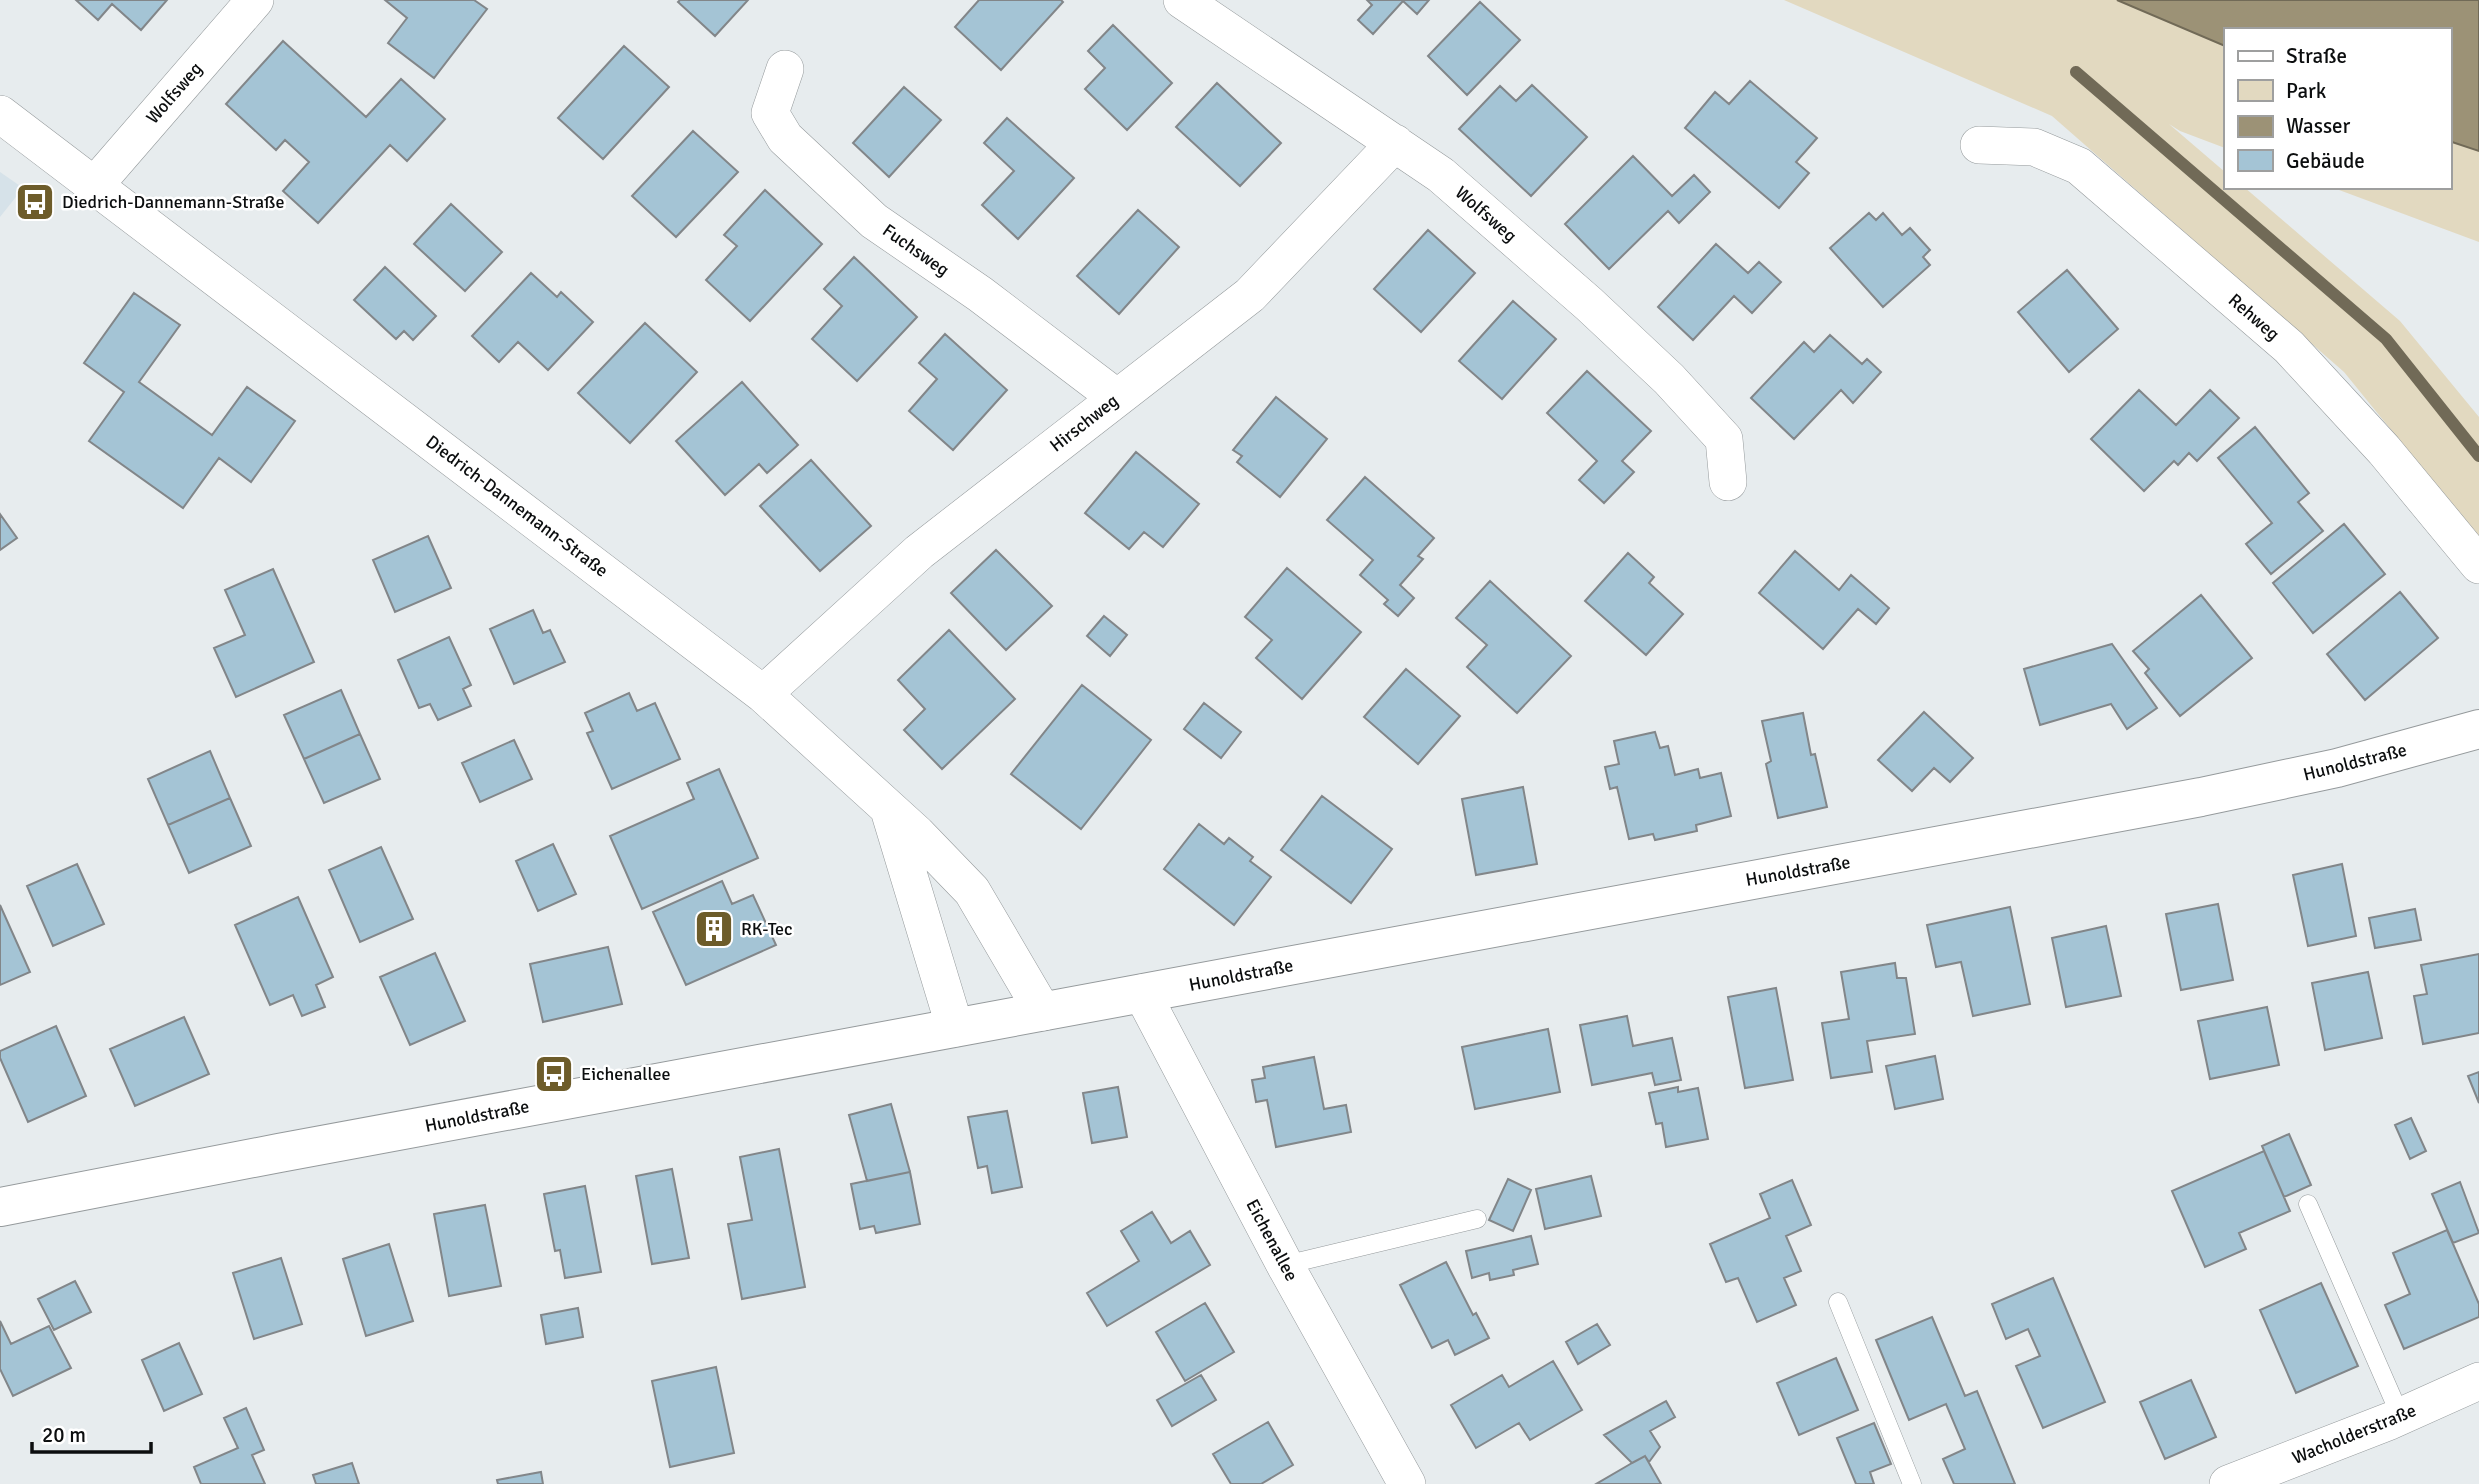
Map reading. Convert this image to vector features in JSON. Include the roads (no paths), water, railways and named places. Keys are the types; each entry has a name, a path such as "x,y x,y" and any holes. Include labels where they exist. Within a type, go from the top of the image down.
{"street":[{"name":"Wolfsweg","path":"94,186 255,0"},
{"name":"Wolfsweg","path":"1182,0 1441,175 1588,304 1683,394 1724,439 1728,482"},
{"name":"Fuchsweg","path":"785,69 770,113 785,138 874,221 981,294 1117,398"},
{"name":"Diedrich-Dannemann-Straße","path":"0,114 763,694 917,834 972,891 1043,1012"},
{"name":"Hirschweg","path":"763,694 919,552 1250,295 1395,143"},
{"name":"Rehweg","path":"1979,145 2034,147 2079,166 2289,347 2384,450 2479,565"},
{"name":"Hunoldstraße","path":"0,1207 2201,797 2337,768 2479,729"},
{"path":"889,809 955,1028"},
{"name":"Eichenallee","path":"1142,993 1285,1265 1408,1484"},
{"name":"Wacholderstraße","path":"2228,1484 2479,1381"}],"lane":[{"path":"2308,1204 2400,1415"},
{"path":"1285,1265 1477,1219"},
{"path":"1838,1302 1912,1484"}],"water":[{"path":"2117,0 2479,0 2479,151 2451,142 2451,28 2224,28 2224,46"}],"waterway":[{"path":"2076,72 2386,339 2479,456"}],"place":[{"name":"Diedrich-Dannemann-Straße","path":"35,202"},
{"name":"RK-Tec","path":"714,929"},
{"name":"Eichenallee","path":"554,1074"}]}
